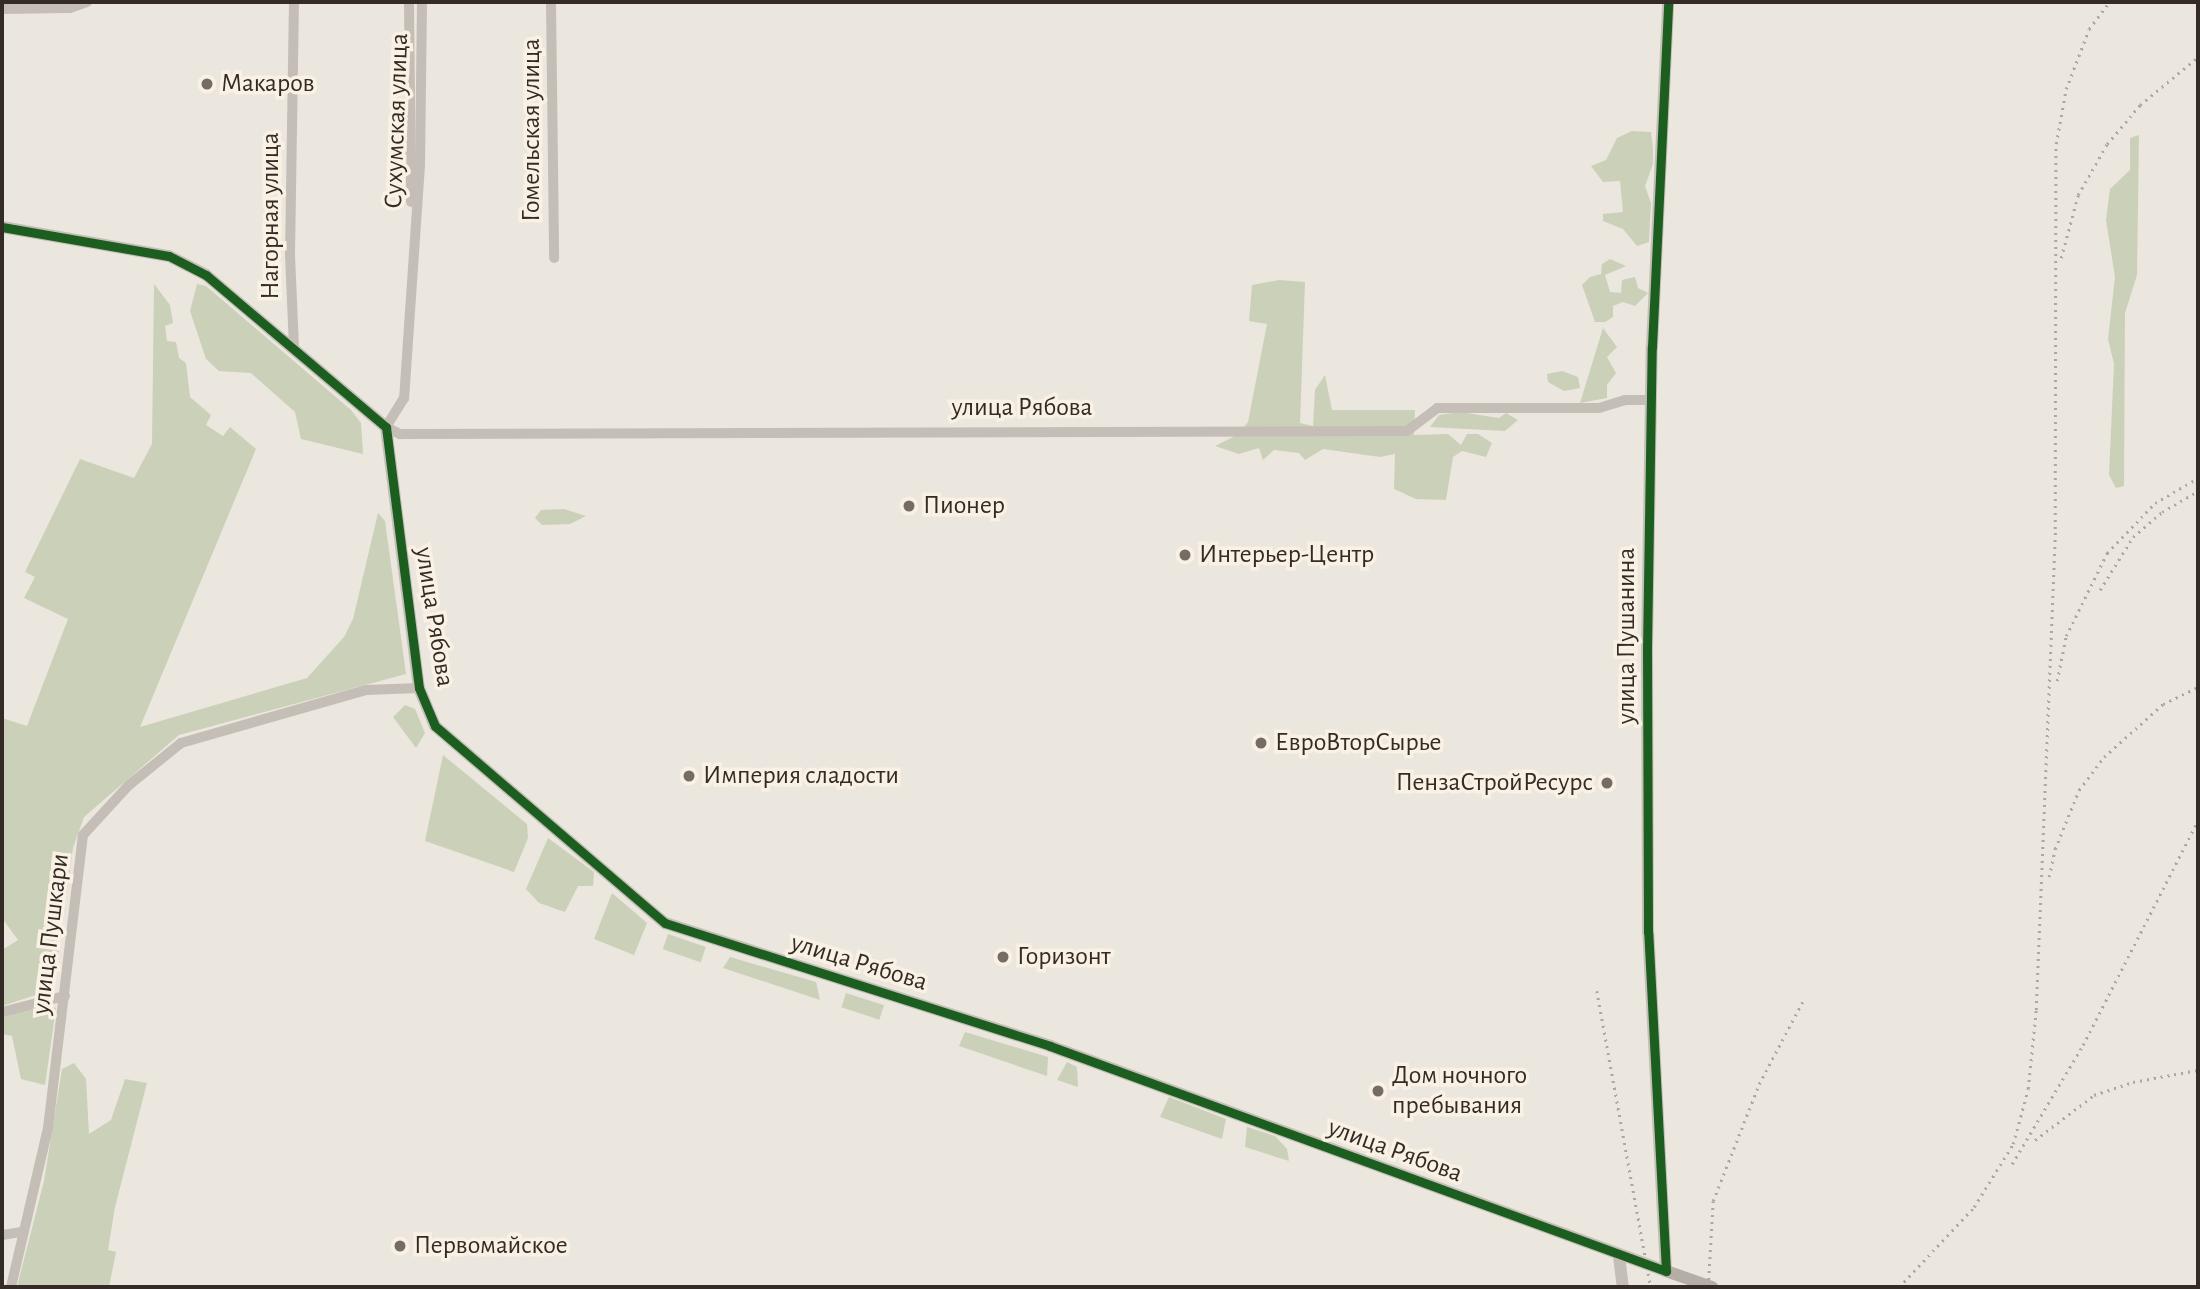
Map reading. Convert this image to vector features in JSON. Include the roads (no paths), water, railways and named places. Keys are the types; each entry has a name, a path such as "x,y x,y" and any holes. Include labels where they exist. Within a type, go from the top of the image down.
{"main road":[{"name":"улица Рябова","path":"1666,1271 1712,1287"}],"street":[{"name":"Нагорная улица","path":"294,2 290,256 294,347"},
{"name":"Сухумская улица","path":"409,2 413,241"},
{"name":"Сухумская улица","path":"386,427 404,398 420,165 422,2"},
{"name":"Гомельская улица","path":"551,2 554,258"},
{"name":"улица Пушанина","path":"1666,1271 1648,932 1651,400 1668,2"},
{"path":"2,9 88,3"},
{"name":"улица Рябова","path":"2,227 169,256 206,275 386,427 400,434 1407,431 1437,408 1599,408 1625,400 1651,400"},
{"name":"улица Рябова","path":"386,427 419,688 435,726 665,923 1051,1046 1666,1271"},
{"name":"улица Пушкари","path":"11,1287 48,1128 83,835 129,785 181,743 366,690 419,688"},
{"path":"2,1012 65,996"},
{"path":"2,1235 22,1232"},
{"path":"1619,1256 1623,1287"}],"railway":[{"path":"1899,1287 1974,1207 2013,1144 2028,1089 2036,1010 2055,529 2056,144 2066,89 2089,29 2109,2"},
{"path":"2061,258 2078,195 2107,144 2140,105 2198,57"},
{"path":"2057,681 2066,636 2107,553 2155,503 2198,478"},
{"path":"2100,590 2133,537 2162,512 2198,491"},
{"path":"2049,877 2055,849 2079,790 2104,757 2163,704 2198,687"},
{"path":"2012,1164 2083,1045 2198,820"},
{"path":"1597,991 1651,1287"},
{"path":"1708,1287 1713,1201 1759,1084 1804,999"},
{"path":"2035,1140 2094,1095 2133,1082 2198,1070"}],"place":[{"name":"Макаров","path":"207,84"},
{"name":"Пионер","path":"909,506"},
{"name":"Интерьер-Центр","path":"1185,555"},
{"name":"ЕвроВторСырье","path":"1261,743"},
{"name":"Империя сладости","path":"689,776"},
{"name":"ПензаСтройРесурс","path":"1607,783"},
{"name":"Горизонт","path":"1003,957"},
{"name":"Дом ночного пребывания","path":"1378,1091"},
{"name":"Первомайское","path":"400,1246"}]}
